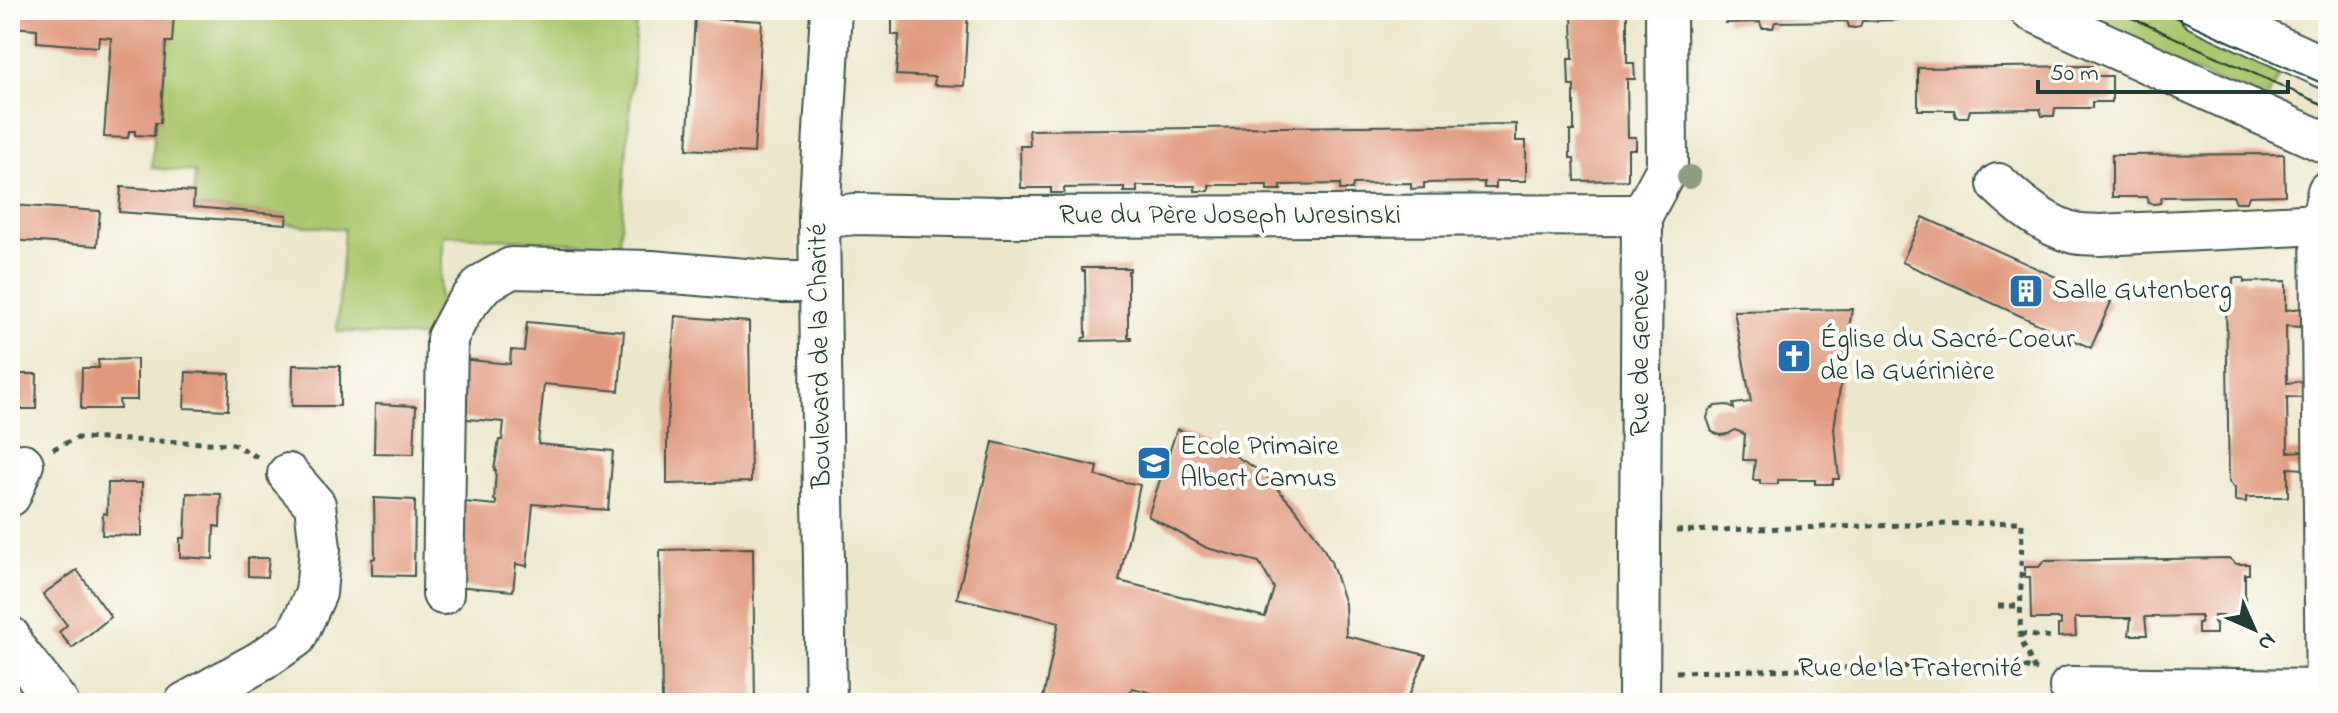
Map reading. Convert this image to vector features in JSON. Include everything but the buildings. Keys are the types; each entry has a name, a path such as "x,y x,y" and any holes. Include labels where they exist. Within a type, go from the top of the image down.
{"street":[{"name":"Boulevard de la Charité","path":"826,703 819,218 831,10"},
{"name":"Rue de Genève","path":"1639,703 1642,215 1667,168 1666,10"},
{"path":"2030,10 2328,144"},
{"path":"2199,10 2328,69"},
{"path":"1998,184 2049,223 2074,233 2100,235 2325,207 2326,696 2053,678"},
{"name":"Rue du Père Joseph Wresinski","path":"819,218 855,214 1001,217 1642,215"},
{"path":"443,594 447,338 462,310 483,284 511,268 651,271 781,282 820,282"},
{"path":"187,703 261,661 296,637 316,593 320,548 315,505 288,474"},
{"path":"10,637 13,646 58,703"}],"path":[{"path":"17,480 77,438 233,444 288,474"},
{"path":"1671,531 2022,522 2020,638 2053,678"},
{"path":"1998,606 2021,606"},
{"path":"2020,634 2053,638"},
{"name":"Rue de la Fraternité","path":"1682,672 2009,664 2053,678"}],"green space":[{"path":"146,10 637,10 620,246 444,235 436,338 337,331 344,229 286,224 286,215 193,207 195,172 152,168 155,123 160,122 166,42 172,42 174,15"},
{"path":"2060,10 2172,10 2285,62 2265,104"}],"tram line":[{"path":"2114,10 2328,107"},
{"path":"2159,10 2328,86"}],"place":[{"name":"Salle Gutenberg","path":"2026,291"},
{"name":"Église du Sacré-Coeur de la Guérinière","path":"1794,356"},
{"name":"Ecole Primaire Albert Camus","path":"1154,463"}]}
